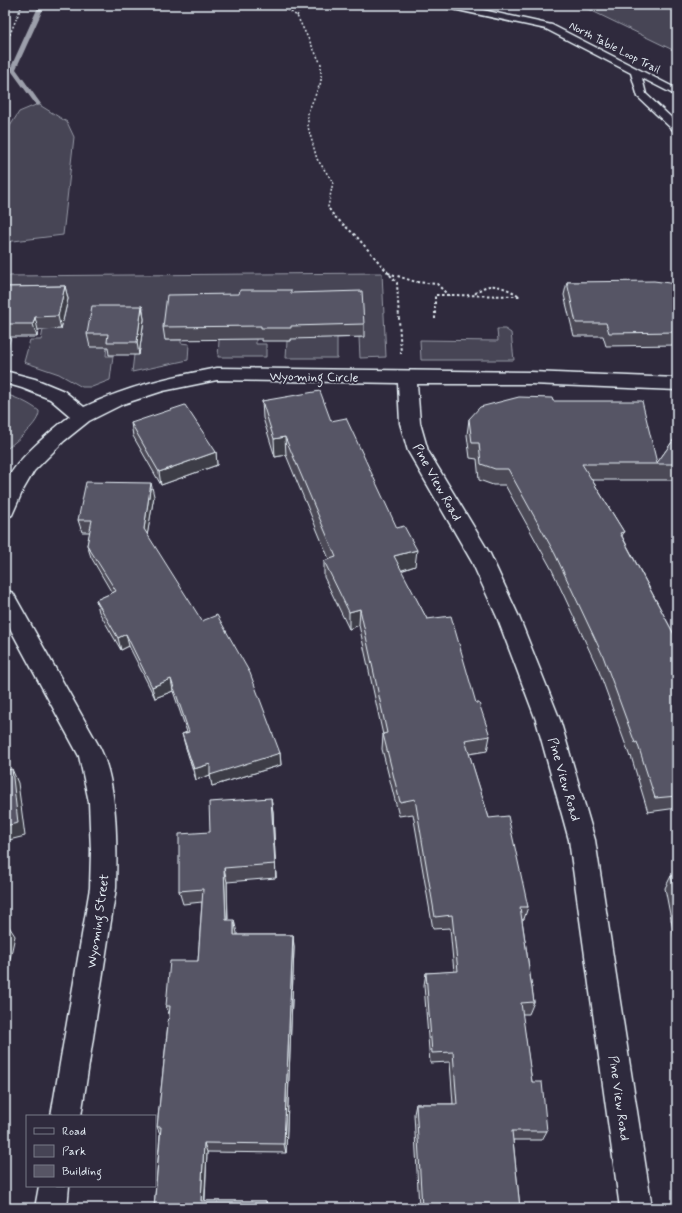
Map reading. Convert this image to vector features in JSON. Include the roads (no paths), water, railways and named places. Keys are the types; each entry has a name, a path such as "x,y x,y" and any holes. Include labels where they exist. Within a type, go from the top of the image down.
{"street":[{"name":"Wyoming Circle","path":"5,510 13,490 27,466 57,436 82,416 116,400 160,385 216,374 531,378 677,384"},
{"path":"5,377 28,383 57,396 82,416"},
{"name":"Pine View Road","path":"407,377 410,422 418,451 482,560 508,617 548,720 582,840 636,1208"},
{"name":"Wyoming Street","path":"5,602 91,755 101,802 104,851 104,888 66,1115"},
{"path":"51,1208 54,1187"}],"lane":[{"name":"North Table Loop Trail","path":"448,5 549,26 677,93"},
{"path":"636,71 640,95 677,128"}],"waterway":[{"path":"38,104 13,69 42,5"}]}
